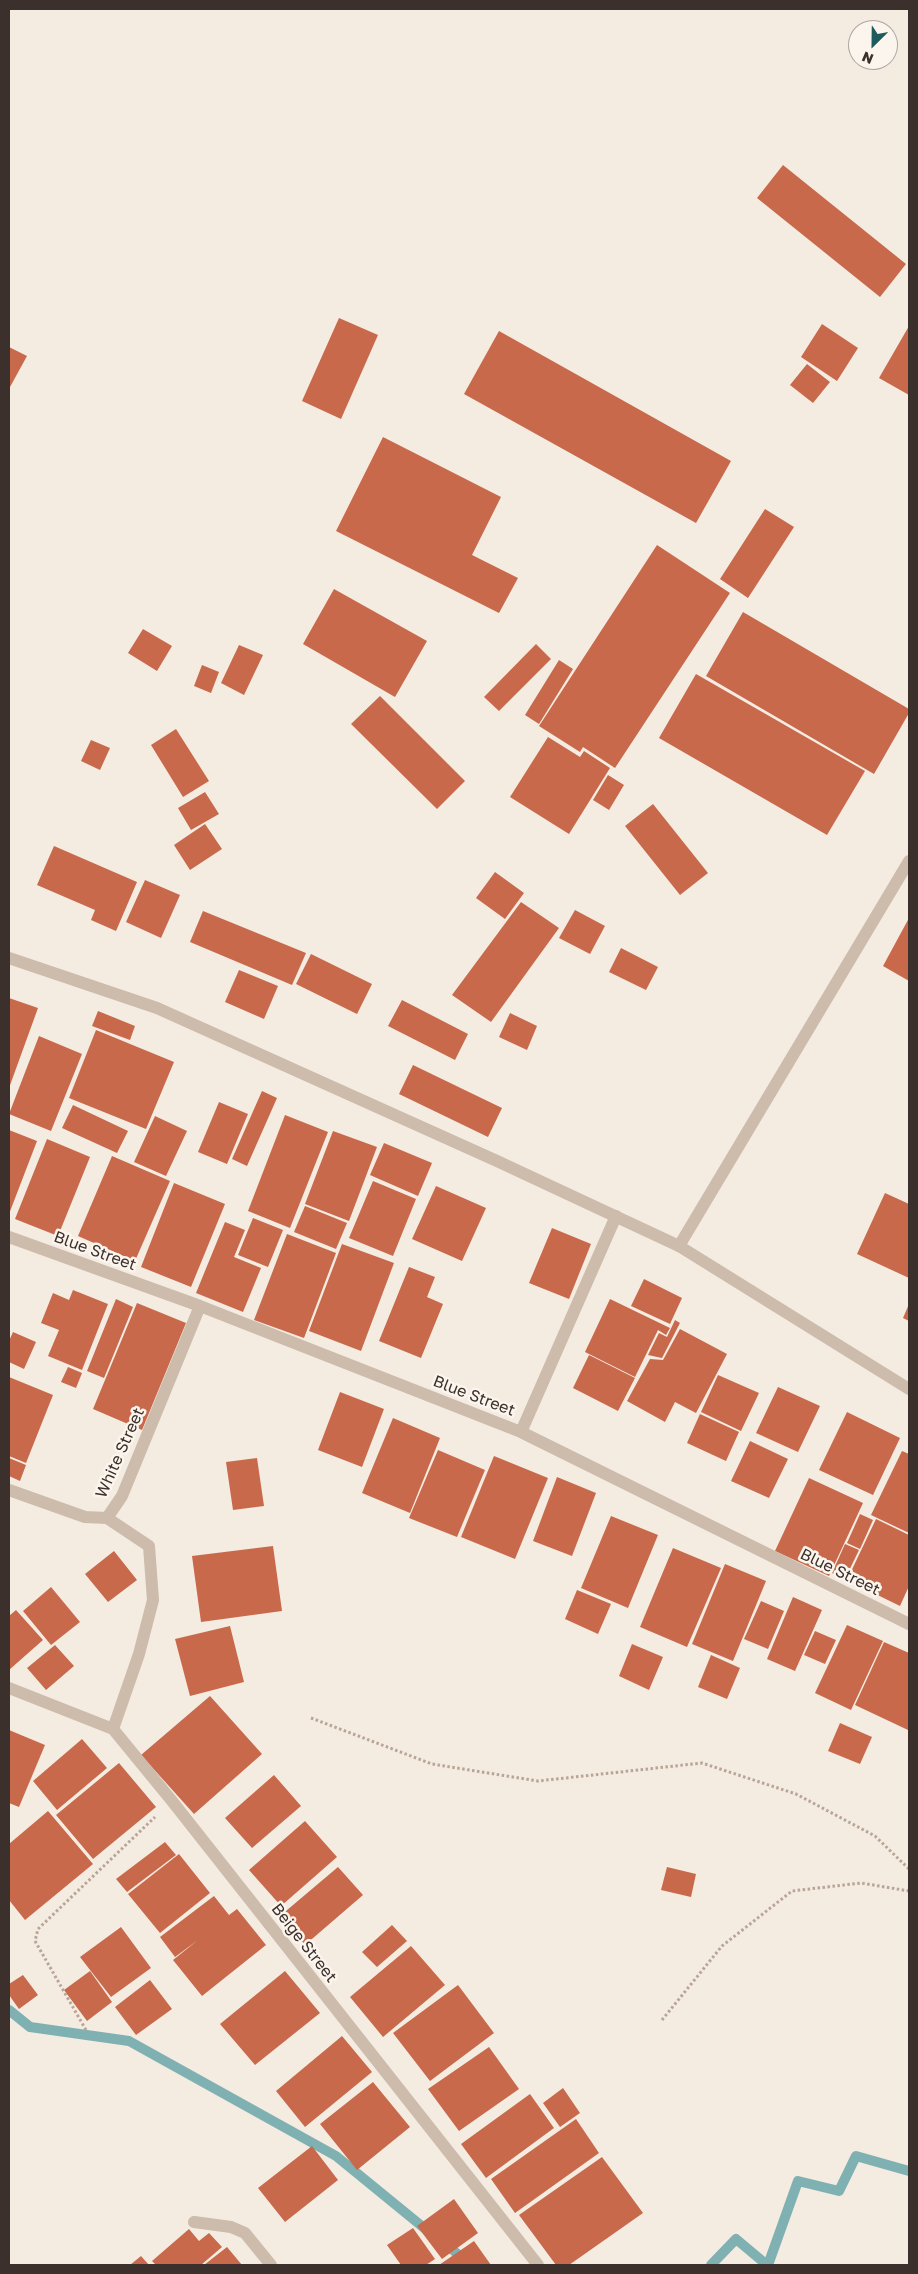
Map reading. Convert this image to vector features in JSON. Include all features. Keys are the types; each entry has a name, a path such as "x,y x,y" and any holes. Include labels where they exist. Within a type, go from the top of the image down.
{"street":[{"path":"679,1246 909,861"},
{"path":"9,958 157,1008 497,1160 679,1246 909,1389"},
{"path":"521,1432 616,1216"},
{"name":"Blue Street","path":"9,1237 200,1306 521,1432 909,1624"},
{"name":"White Street","path":"9,1490 85,1516 107,1518 122,1496 200,1306"},
{"path":"107,1518 149,1546 153,1600 139,1654 113,1729"},
{"name":"Beige Street","path":"9,1688 113,1729 538,2265"},
{"path":"194,2222 231,2227 245,2233 271,2265"}],"path":[{"path":"311,1718 432,1764 538,1781 702,1763 796,1794 874,1836 909,1869"},
{"path":"86,2030 35,1941 38,1930 172,1801"},
{"path":"662,2020 722,1946 792,1891 861,1883 909,1891"}],"building":[{"path":"783,165 906,264 880,297 757,198"},
{"path":"339,318 378,335 341,419 302,401"},
{"path":"822,324 858,348 837,381 801,357"},
{"path":"909,326 909,395 879,378"},
{"path":"499,331 731,461 696,523 464,394"},
{"path":"9,347 27,356 10,387 9,386"},
{"path":"807,364 830,382 813,403 790,385"},
{"path":"383,437 501,497 472,555 518,578 499,613 336,531"},
{"path":"765,509 794,527 748,598 720,579"},
{"path":"657,545 730,593 615,768 583,747 580,752 539,726"},
{"path":"334,589 427,641 395,697 303,644"},
{"path":"743,612 909,709 909,713 874,774 706,676"},
{"path":"143,629 172,646 157,671 128,653"},
{"path":"536,644 551,659 499,711 484,697"},
{"path":"239,645 263,655 244,695 221,683"},
{"path":"559,660 573,669 539,724 525,715"},
{"path":"202,665 219,672 211,693 194,686"},
{"path":"696,674 865,771 827,835 659,738"},
{"path":"380,696 465,781 437,809 351,724"},
{"path":"176,729 209,781 183,797 151,745"},
{"path":"548,737 580,757 584,751 610,768 569,834 510,797"},
{"path":"91,740 110,748 100,770 81,761"},
{"path":"608,775 624,785 609,810 593,800"},
{"path":"205,792 219,814 191,830 178,808"},
{"path":"653,804 708,873 680,895 625,826"},
{"path":"205,824 222,849 190,870 174,845"},
{"path":"54,846 137,882 116,931 91,920 95,910 37,885"},
{"path":"495,872 524,893 505,919 476,898"},
{"path":"145,880 180,895 161,938 126,922"},
{"path":"521,902 559,928 491,1022 452,995"},
{"path":"575,910 605,926 590,954 559,938"},
{"path":"203,911 306,953 292,985 190,942"},
{"path":"909,918 909,981 883,966"},
{"path":"621,948 658,967 646,990 609,972"},
{"path":"311,954 372,984 357,1014 296,984"},
{"path":"239,970 278,986 264,1019 225,1002"},
{"path":"9,998 38,1008 9,1088"},
{"path":"402,1000 468,1034 455,1060 388,1026"},
{"path":"98,1011 135,1026 130,1040 92,1026"},
{"path":"510,1013 537,1026 527,1050 499,1037"},
{"path":"96,1030 174,1062 146,1129 69,1098"},
{"path":"39,1036 82,1054 51,1131 9,1114"},
{"path":"413,1065 502,1108 488,1137 399,1094"},
{"path":"262,1091 277,1098 247,1166 232,1159"},
{"path":"219,1102 248,1114 227,1164 198,1152"},
{"path":"73,1105 128,1131 117,1153 62,1128"},
{"path":"285,1115 328,1132 290,1228 248,1211"},
{"path":"155,1116 187,1131 166,1176 134,1162"},
{"path":"9,1130 37,1141 9,1214"},
{"path":"333,1131 377,1147 349,1221 305,1204"},
{"path":"47,1139 90,1157 58,1236 15,1219"},
{"path":"384,1143 432,1163 418,1196 370,1175"},
{"path":"112,1156 170,1181 135,1261 78,1236"},
{"path":"373,1181 416,1199 393,1256 349,1238"},
{"path":"174,1183 225,1204 191,1287 141,1267"},
{"path":"436,1186 486,1208 462,1261 412,1239"},
{"path":"885,1193 909,1204 909,1278 857,1254"},
{"path":"305,1206 347,1223 336,1249 294,1232"},
{"path":"253,1218 283,1230 268,1267 238,1255"},
{"path":"225,1222 245,1230 234,1257 261,1268 243,1312 196,1293"},
{"path":"552,1228 591,1244 569,1299 529,1283"},
{"path":"287,1234 336,1253 304,1338 254,1320"},
{"path":"342,1244 394,1263 361,1351 309,1331"},
{"path":"409,1267 435,1277 427,1297 443,1304 421,1358 379,1341"},
{"path":"644,1279 682,1298 670,1324 631,1306"},
{"path":"73,1290 108,1304 82,1370 48,1356 59,1330 41,1323 53,1293 69,1300"},
{"path":"116,1299 133,1307 104,1378 87,1371"},
{"path":"610,1299 670,1328 666,1335 658,1330 635,1377 585,1352"},
{"path":"137,1303 186,1323 142,1430 93,1409"},
{"path":"909,1304 909,1321 903,1318"},
{"path":"675,1320 680,1323 662,1358 648,1355 659,1333 667,1337"},
{"path":"680,1329 727,1354 696,1413 675,1402 665,1422 627,1401 650,1359 663,1360"},
{"path":"13,1332 36,1342 24,1369 9,1362 9,1341"},
{"path":"589,1355 635,1378 618,1411 573,1388"},
{"path":"68,1367 82,1373 76,1388 61,1382"},
{"path":"718,1375 759,1393 741,1431 701,1412"},
{"path":"9,1377 53,1395 26,1463 9,1456"},
{"path":"778,1387 820,1406 798,1452 756,1433"},
{"path":"340,1392 384,1409 362,1467 318,1450"},
{"path":"847,1412 900,1438 873,1495 819,1470"},
{"path":"700,1414 739,1432 726,1461 687,1443"},
{"path":"393,1418 440,1438 410,1513 362,1493"},
{"path":"750,1441 788,1459 769,1498 731,1481"},
{"path":"438,1450 485,1470 457,1537 409,1518"},
{"path":"902,1451 909,1454 909,1533 871,1515"},
{"path":"494,1456 548,1478 515,1559 461,1537"},
{"path":"9,1458 26,1465 20,1481 9,1476"},
{"path":"257,1458 264,1506 233,1510 226,1462"},
{"path":"557,1477 596,1493 572,1556 533,1541"},
{"path":"809,1478 863,1503 829,1576 775,1551"},
{"path":"860,1514 873,1520 860,1549 847,1543"},
{"path":"611,1516 658,1535 628,1608 581,1588"},
{"path":"876,1519 909,1535 909,1586 900,1606 847,1580"},
{"path":"845,1544 859,1550 845,1579 832,1573"},
{"path":"273,1546 282,1611 201,1622 192,1556"},
{"path":"673,1548 721,1568 687,1647 640,1627"},
{"path":"114,1551 137,1580 108,1602 85,1574"},
{"path":"725,1564 766,1581 733,1661 692,1644"},
{"path":"51,1587 80,1622 51,1645 23,1611"},
{"path":"577,1590 611,1604 598,1634 565,1619"},
{"path":"793,1597 822,1610 795,1671 767,1659"},
{"path":"761,1601 784,1611 768,1649 744,1639"},
{"path":"16,1610 43,1640 9,1670 9,1616"},
{"path":"847,1625 883,1641 851,1710 815,1693"},
{"path":"230,1626 244,1682 190,1696 175,1639"},
{"path":"815,1631 836,1640 825,1664 804,1655"},
{"path":"884,1642 909,1653 908,1730 855,1705"},
{"path":"632,1644 663,1657 649,1690 619,1676"},
{"path":"55,1645 74,1666 46,1690 27,1668"},
{"path":"711,1655 740,1668 727,1699 698,1687"},
{"path":"210,1696 262,1754 194,1814 141,1755"},
{"path":"840,1723 872,1737 860,1764 828,1751"},
{"path":"9,1730 45,1745 19,1807 9,1803"},
{"path":"82,1739 107,1768 57,1810 33,1781"},
{"path":"119,1763 156,1807 93,1859 56,1815"},
{"path":"274,1775 301,1806 252,1848 225,1818"},
{"path":"48,1811 93,1864 25,1920 9,1900 9,1844"},
{"path":"305,1821 337,1857 281,1906 249,1870"},
{"path":"165,1842 176,1855 127,1892 116,1879"},
{"path":"179,1854 210,1893 160,1933 128,1894"},
{"path":"338,1867 363,1895 305,1945 280,1916"},
{"path":"667,1867 696,1874 691,1897 661,1890"},
{"path":"214,1896 229,1915 237,1909 266,1945 202,1996 173,1960 198,1940 175,1957 160,1937"},
{"path":"392,1925 407,1941 377,1967 362,1952"},
{"path":"121,1927 151,1968 111,1997 80,1957"},
{"path":"411,1946 445,1985 383,2037 350,1997"},
{"path":"90,1971 112,2002 87,2021 64,1990"},
{"path":"285,1971 320,2013 255,2065 220,2024"},
{"path":"23,1975 38,1995 19,2009 9,1995 9,1984"},
{"path":"150,1980 172,2009 136,2035 115,2007"},
{"path":"458,1985 494,2033 430,2081 393,2033"},
{"path":"342,2036 372,2072 305,2127 276,2091"},
{"path":"489,2047 519,2089 459,2131 428,2089"},
{"path":"373,2082 410,2127 357,2170 320,2124"},
{"path":"563,2088 580,2113 560,2127 543,2103"},
{"path":"530,2094 554,2128 486,2178 461,2144"},
{"path":"576,2119 599,2153 515,2213 491,2179"},
{"path":"312,2146 338,2180 285,2222 258,2188"},
{"path":"602,2157 643,2213 569,2265 556,2265 519,2215"},
{"path":"454,2199 478,2233 442,2259 417,2226"},
{"path":"413,2228 435,2259 426,2265 401,2265 387,2245"},
{"path":"189,2229 199,2241 209,2233 222,2247 201,2265 156,2265 152,2261"},
{"path":"474,2241 491,2265 439,2265"},
{"path":"227,2247 242,2265 204,2265"},
{"path":"141,2256 149,2265 130,2265"}],"waterway":[{"path":"9,2010 30,2027 129,2041 336,2156 429,2232"},
{"path":"768,2265 798,2181 839,2191 856,2156 909,2171"},
{"path":"711,2265 736,2239 767,2265"},
{"path":"443,2242 471,2265"}]}
